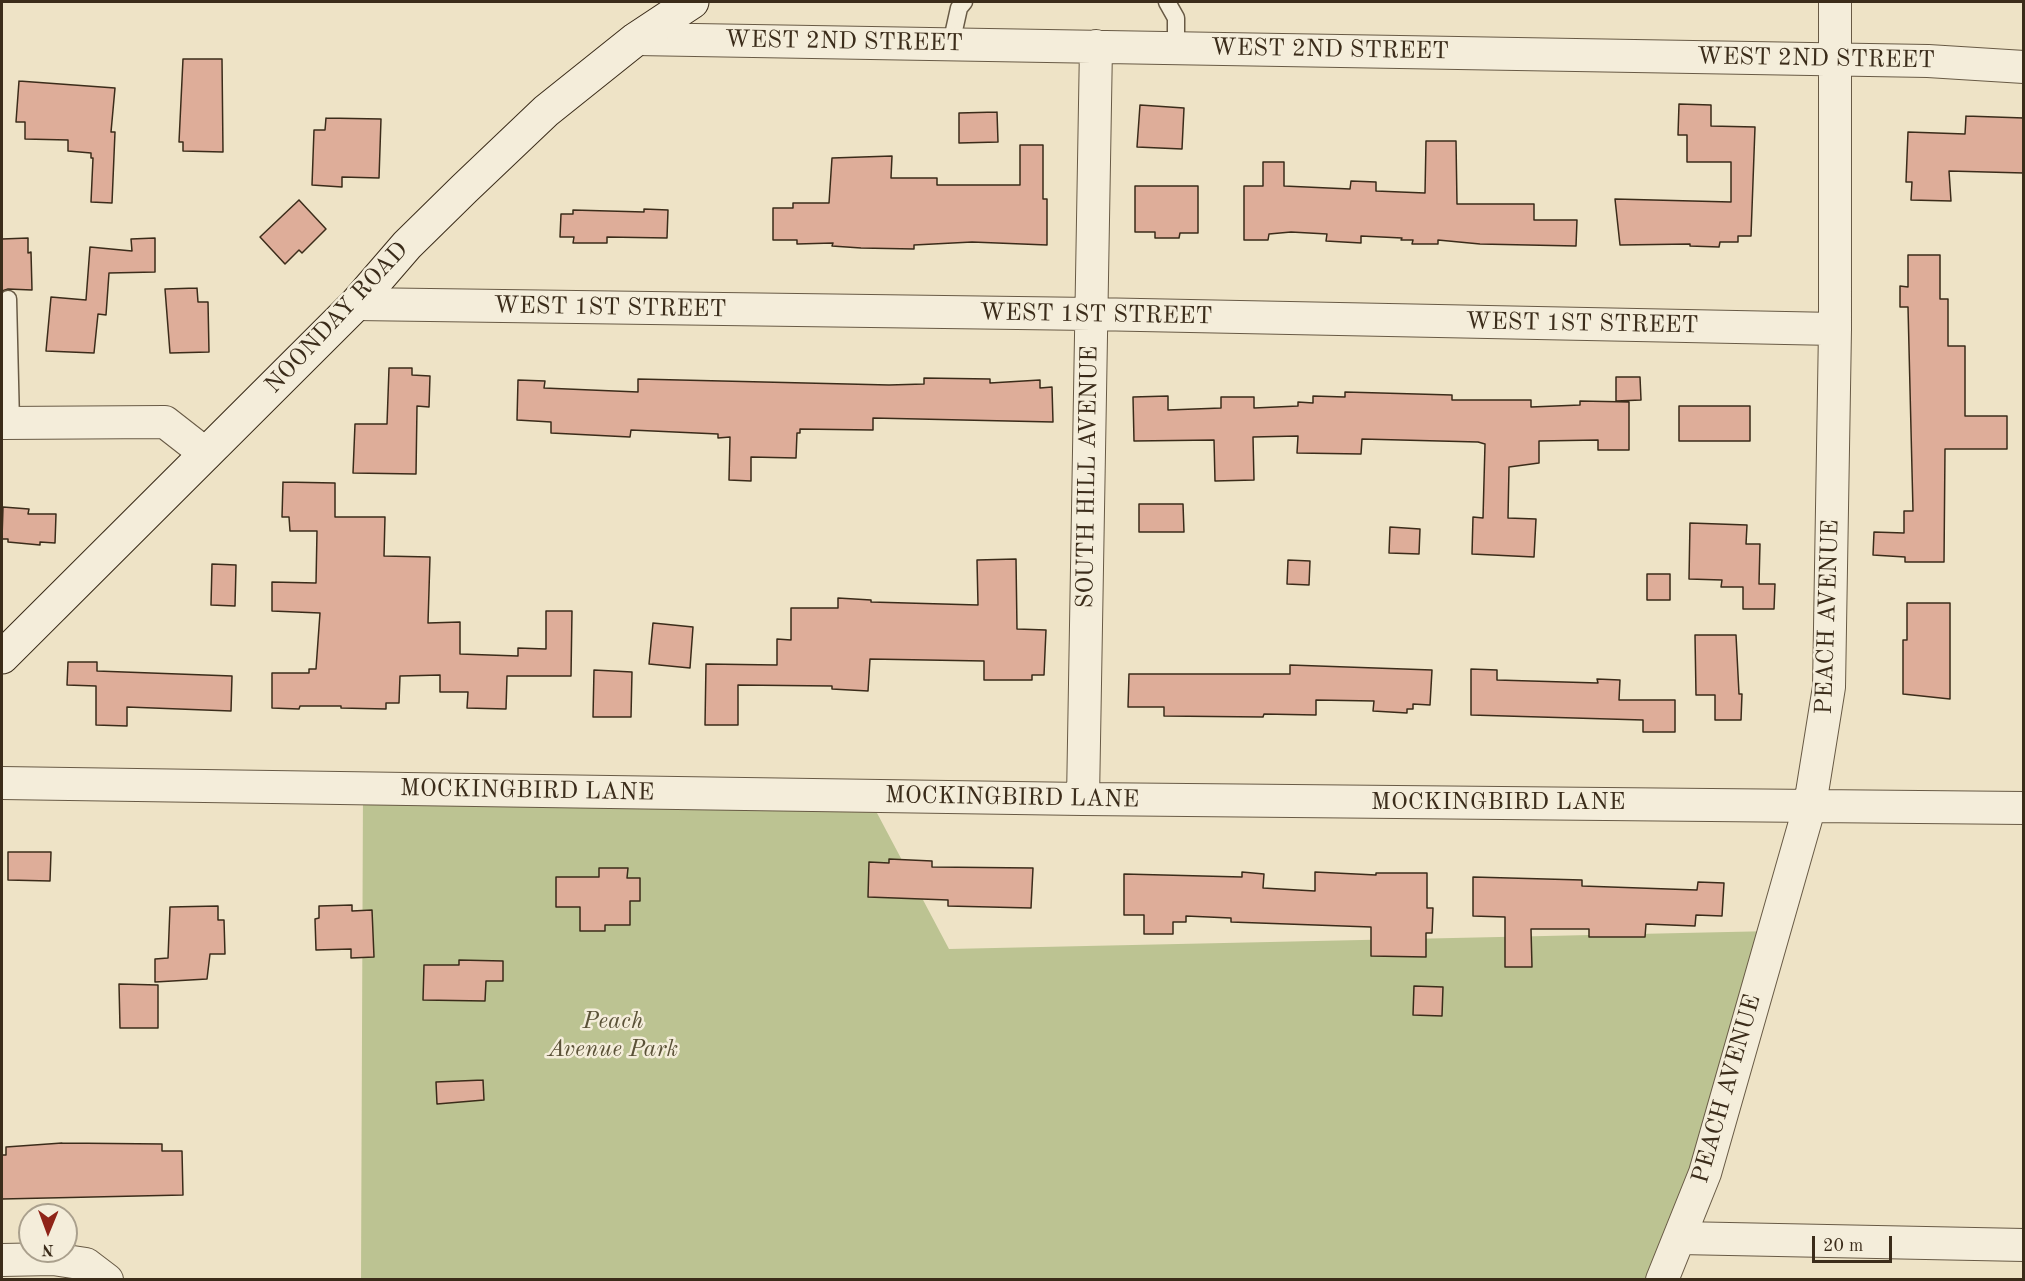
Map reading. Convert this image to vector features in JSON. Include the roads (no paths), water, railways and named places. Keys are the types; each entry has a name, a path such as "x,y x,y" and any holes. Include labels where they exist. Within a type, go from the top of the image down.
{"street":[{"name":"NOONDAY ROAD","path":"2,657 356,304 407,244 546,111 636,39 692,2"},
{"name":"PEACH AVENUE","path":"1662,1280 1705,1173 1810,805 1829,687 1835,329 1835,2"},
{"name":"WEST 2ND STREET","path":"636,39 1928,61 2024,67"},
{"name":"SOUTH HILL AVENUE","path":"1083,799 1096,46"},
{"name":"WEST 1ST STREET","path":"356,304 1091,314 1835,329"},
{"path":"6,423 165,422 206,454"},
{"name":"MOCKINGBIRD LANE","path":"2,783 1083,799 2024,808"},
{"path":"1680,1238 2024,1245"},
{"path":"2,1260 53,1259 86,1264 107,1280"}],"lane":[{"path":"951,44 959,8 964,2"},
{"path":"1167,2 1176,18 1176,47"},
{"path":"6,423 8,299"}],"park label":[{"name":"Peach Avenue Park","path":"613,1036"}]}
